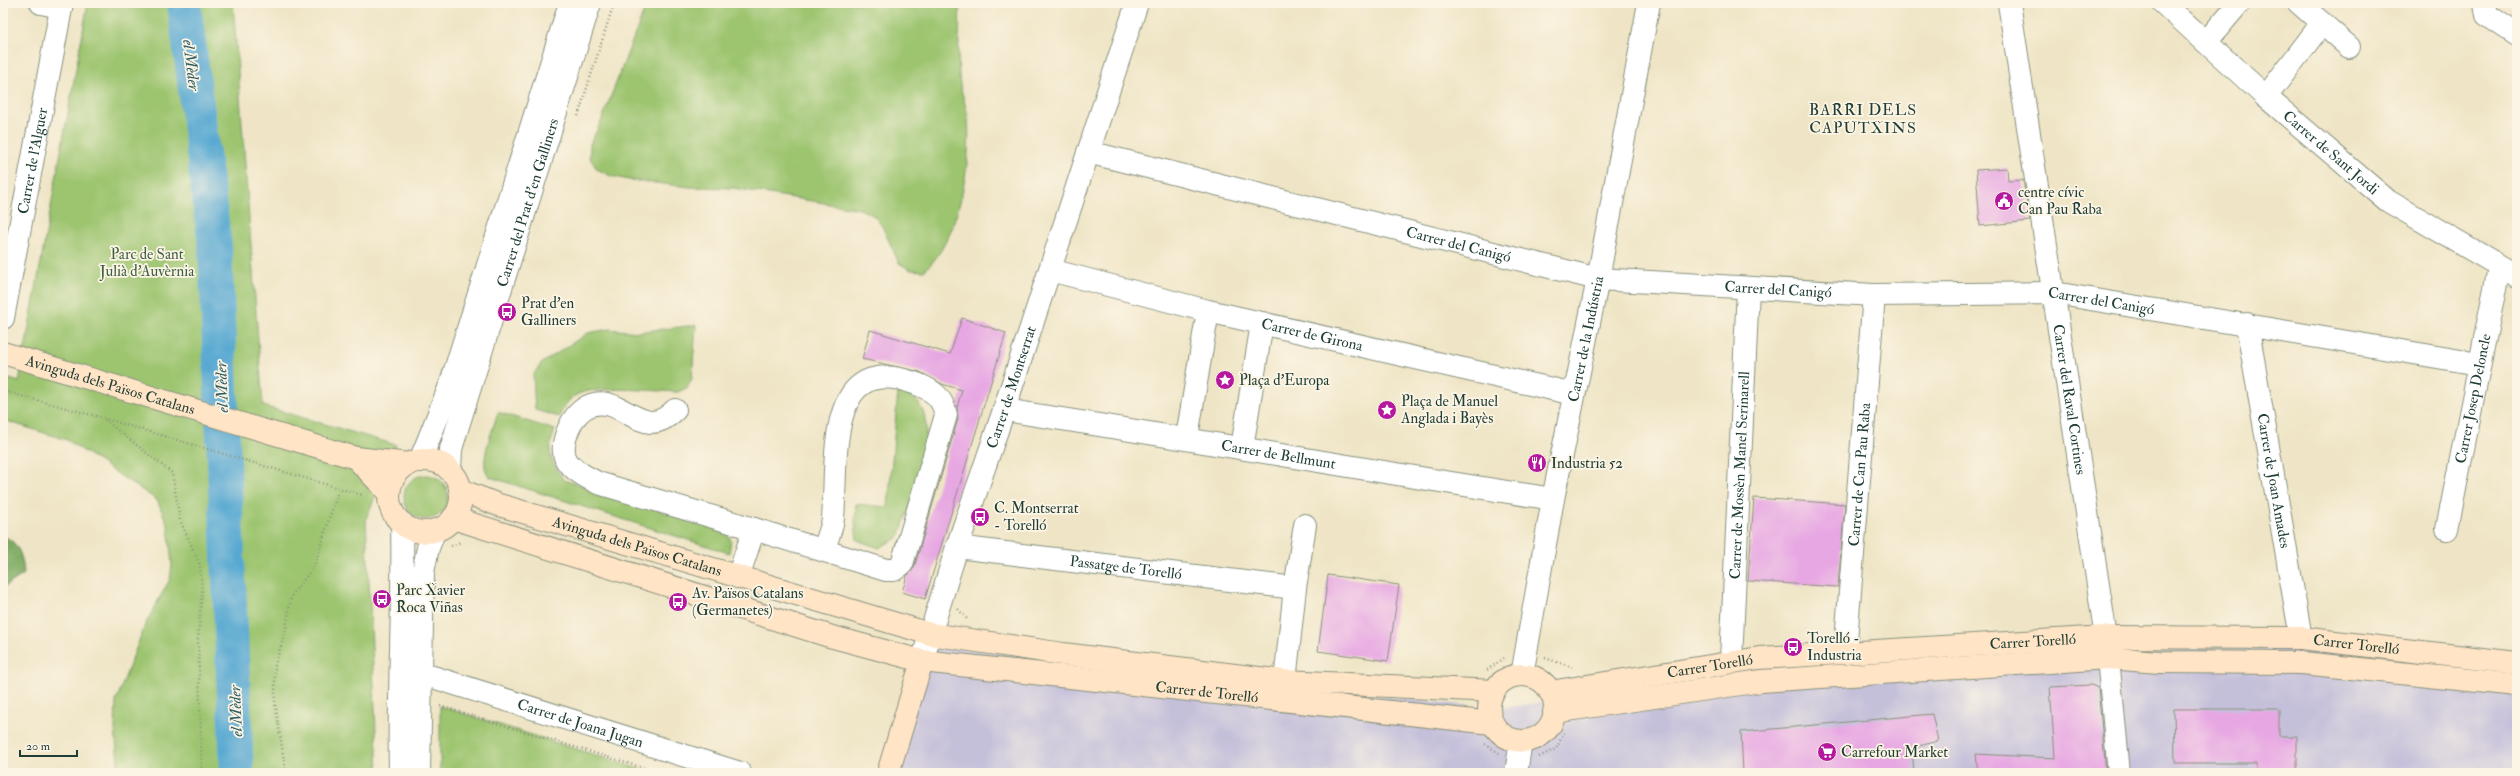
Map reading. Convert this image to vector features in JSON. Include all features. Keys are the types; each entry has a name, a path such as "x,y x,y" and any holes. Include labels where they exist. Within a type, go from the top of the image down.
{"street":[{"name":"Carrer del Prat d'en Galliners","path":"414,463 451,383 570,3"},
{"name":"Carrer del Prat d'en Galliners","path":"455,481 451,449 590,3"},
{"name":"Carrer de Montserrat","path":"888,773 957,547 1004,410 1137,3"},
{"name":"Carrer de la Indústria","path":"1522,675 1553,499 1598,279 1649,3"},
{"name":"Carrer del Raval Cortines","path":"2009,3 2107,648 2119,773"},
{"name":"Carrer de Sant Jordi","path":"2163,3 2266,97 2388,201 2508,272"},
{"path":"2206,42 2239,3"},
{"path":"2299,3 2349,47"},
{"path":"2485,3 2486,15 2517,35"},
{"name":"Carrer de l'Alguer","path":"3,318 55,4"},
{"path":"2266,97 2322,23"},
{"name":"Carrer del Canigó","path":"1088,152 1598,279 1874,296 2054,293 2247,324 2478,364"},
{"name":"Carrer de Girona","path":"1050,270 1208,311 1574,394"},
{"name":"Carrer Josep Deloncle","path":"2447,529 2478,364 2508,272"},
{"name":"Carrer de Mossèn Manel Serinarell","path":"1731,661 1748,288"},
{"name":"Carrer de Can Pau Raba","path":"1844,653 1874,296"},
{"path":"1187,437 1208,311"},
{"path":"1242,448 1262,323"},
{"name":"Carrer de Joan Amades","path":"2247,324 2301,638"},
{"name":"Avinguda dels Països Catalans","path":"3,353 179,404 356,458 414,463"},
{"path":"675,410 666,420 650,422 632,418 618,408 599,404 579,411 569,424 563,446 566,460 579,474 598,483 886,570 894,570 902,564 946,415 943,401 933,390 912,382 887,378 871,380 854,391 846,404 837,429 833,520 823,550"},
{"name":"Carrer de Bellmunt","path":"1004,410 1187,437 1378,472 1553,499"},
{"name":"Avinguda dels Països Catalans","path":"356,458 390,493"},
{"path":"433,462 455,481 459,505 453,518 435,530 417,531 402,523 392,509 390,493 398,473 414,463 433,462"},
{"name":"Avinguda dels Països Catalans","path":"455,481 496,504 930,634"},
{"name":"Avinguda dels Països Catalans","path":"453,518 828,636 922,661"},
{"path":"400,773 399,671 403,568 402,523"},
{"path":"1285,681 1295,588 1305,525"},
{"path":"738,577 754,529"},
{"path":"419,773 423,572 428,548 435,530"},
{"name":"Passatge de Torelló","path":"957,547 1295,588"},
{"name":"Carrer de Torelló","path":"930,634 1056,653 1285,681 1494,691"},
{"name":"Carrer Torelló","path":"1557,710 1731,661 1844,653 2107,648 2301,638 2517,663"},
{"name":"Carrer Torelló","path":"1557,710 1761,681 2107,648 2159,662 2302,663 2517,686"},
{"name":"Carrer de Torelló","path":"922,661 1492,723"},
{"name":"Carrer de Joana Jugan","path":"420,673 740,773"},
{"path":"1522,675 1538,680 1557,710 1550,725 1544,733 1535,738 1519,758 1504,736 1492,723 1489,707 1494,691 1506,680 1522,675"}],"path":[{"path":"3,391 103,418 339,488 315,564 291,596 286,629 275,665 274,703 286,773"},
{"path":"103,418 172,473 180,520 200,565 202,591 198,639 202,773"},
{"path":"447,550 463,542"},
{"path":"440,706 660,773"},
{"path":"1519,758 1532,759 1544,756 1556,748 1557,710"}],"shaded area":[{"path":"927,645 1496,709 1733,673 2098,647 2302,648 2517,673 2517,773 887,773"}],"green space":[{"name":"Parc de Sant Julià d'Auvèrnia","path":"88,3 233,3 263,406 396,445 366,519 378,773 119,773 115,728 116,701 145,625 170,579 172,565 168,525 157,500 67,440 3,420 3,377 19,382"},
{"path":"647,3 959,3 959,76 968,118 968,156 961,200 954,221 946,241 936,258 924,271 911,270 899,263 882,226 873,215 860,209 733,188 690,187 629,180 611,176 597,169 590,158 590,144 601,122"},
{"path":"696,325 692,378 688,387 678,392 625,389 596,390 585,392 573,397 566,404 559,417 535,410 533,375 542,363 588,333 609,329 638,332"},
{"path":"898,391 914,398 923,412 926,428 925,447 922,466 916,487 899,537 879,548 857,540 855,523 856,504 888,507"},
{"path":"498,412 555,430 550,451 555,467 564,480 725,532 731,540 729,553 490,477 486,472 485,456"},
{"path":"430,475 435,476 442,481 447,488 447,506 442,513 435,518 422,519 417,518 410,513 405,506 404,493 405,488 410,481 417,476"},
{"path":"3,536 13,542 19,551 23,562 24,574 3,588"},
{"path":"440,706 652,773 440,773"}],"building":[{"name":"centre cívic Can Pau Raba","path":"2007,168 2008,181 2023,180 2030,221 1980,226 1976,170"},
{"path":"962,318 1006,333 925,599 902,592 907,576 914,568 958,419 957,408 962,390 942,384 920,372 862,359 870,330 950,354"},
{"path":"1754,498 1845,504 1838,587 1748,581"},
{"path":"1328,575 1399,585 1388,661 1318,651"},
{"path":"2091,685 2098,688 2106,773 1978,773 1976,754 2055,758 2050,687"},
{"path":"2174,709 2279,709 2279,736 2297,736 2297,773 2256,773 2256,763 2175,763"},
{"name":"Carrefour Market","path":"1932,714 1938,741 1912,748 1914,773 1743,773 1741,732"}],"waterway":[{"name":"el Mèder","path":"184,3 215,246 237,773"}],"place":[{"name":"centre cívic Can Pau Raba","path":"2004,201"},
{"name":"Prat d'en Galliners","path":"507,312"},
{"name":"Plaça d'Europa","path":"1225,380"},
{"name":"Plaça de Manuel Anglada i Bayès","path":"1387,410"},
{"name":"Industria 52","path":"1537,463"},
{"name":"C. Montserrat - Torelló","path":"980,517"},
{"name":"Parc Xavier Roca Viñas","path":"382,599"},
{"name":"Av. Països Catalans (Germanetes)","path":"678,602"},
{"name":"Torelló - Industria","path":"1793,647"},
{"name":"Carrefour Market","path":"1827,752"}],"district":[{"name":"BARRI DELS CAPUTXINS","path":"1863,118"}]}
